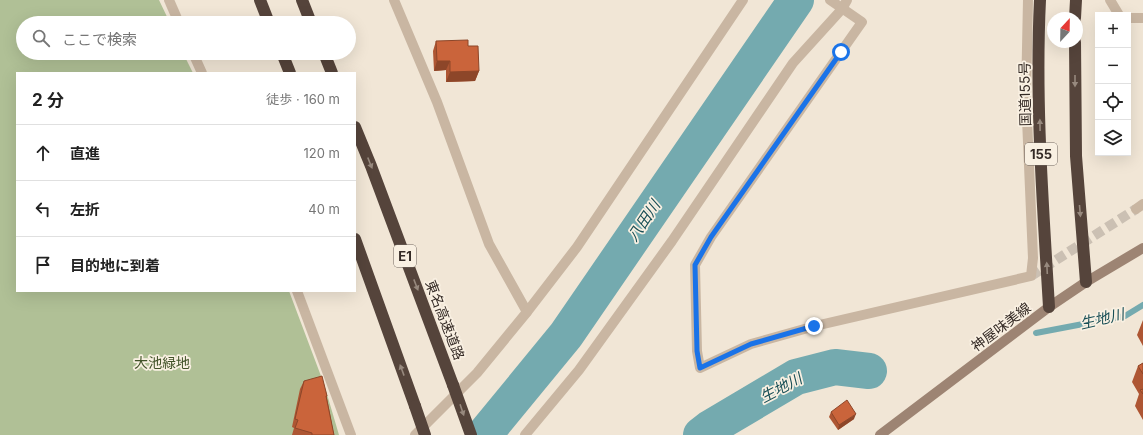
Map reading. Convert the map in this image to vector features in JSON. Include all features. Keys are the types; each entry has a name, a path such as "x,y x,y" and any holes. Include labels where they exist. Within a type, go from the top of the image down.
{"highway":[{"path":"260,0 267,16"},
{"path":"302,0 309,16"},
{"name":"国道155号","path":"1040,0 1038,31 1041,160 1049,307"},
{"path":"1075,12 1076,0"},
{"name":"155","path":"1075,48 1076,156 1086,282"},
{"path":"285,60 290,72"},
{"path":"327,60 332,72"},
{"name":"東名高速道路","path":"356,129 471,435"},
{"path":"356,242 425,435"}],"main road":[{"name":"神屋味美線","path":"880,435 1049,307 1086,282 1143,248"}],"street":[{"path":"169,0 176,16"},
{"path":"394,0 437,102 489,244 527,312"},
{"path":"415,435 477,373 527,312 577,247 743,0"},
{"path":"525,435 579,370 658,260 793,63 838,3 862,22 711,237 695,265 697,351 700,368 751,344 814,326 1031,276 1033,258 1026,96 1028,0"},
{"path":"1110,0 1117,12"},
{"path":"1131,18 1143,18"},
{"path":"196,60 202,72"},
{"path":"297,292 351,435"}],"green space":[{"name":"大池緑地","path":"0,0 159,0 167,16 16,16 16,60 186,60 192,72 16,72 16,292 289,292 324,384 339,435 0,435"}],"building":[{"path":"468,40 468,46 478,46 479,71 450,72 450,61 437,61 436,41"},
{"path":"1143,363 1143,374 1138,366"},
{"path":"322,376 334,435 312,435 312,433 295,428 298,420 295,419 304,381"},
{"path":"847,400 856,414 839,425 831,412"}],"waterway":[{"name":"八田川","path":"484,435 566,335 796,0"},
{"name":"生地川","path":"1036,333 1125,316 1143,305"},
{"name":"生地川","path":"701,435 710,428 796,377 835,367 869,371"}],"tunnel":[{"path":"1031,276 1136,209"}],"route":[{"path":"814,326 751,344 700,368 697,351 695,265 711,237 841,52"}]}
